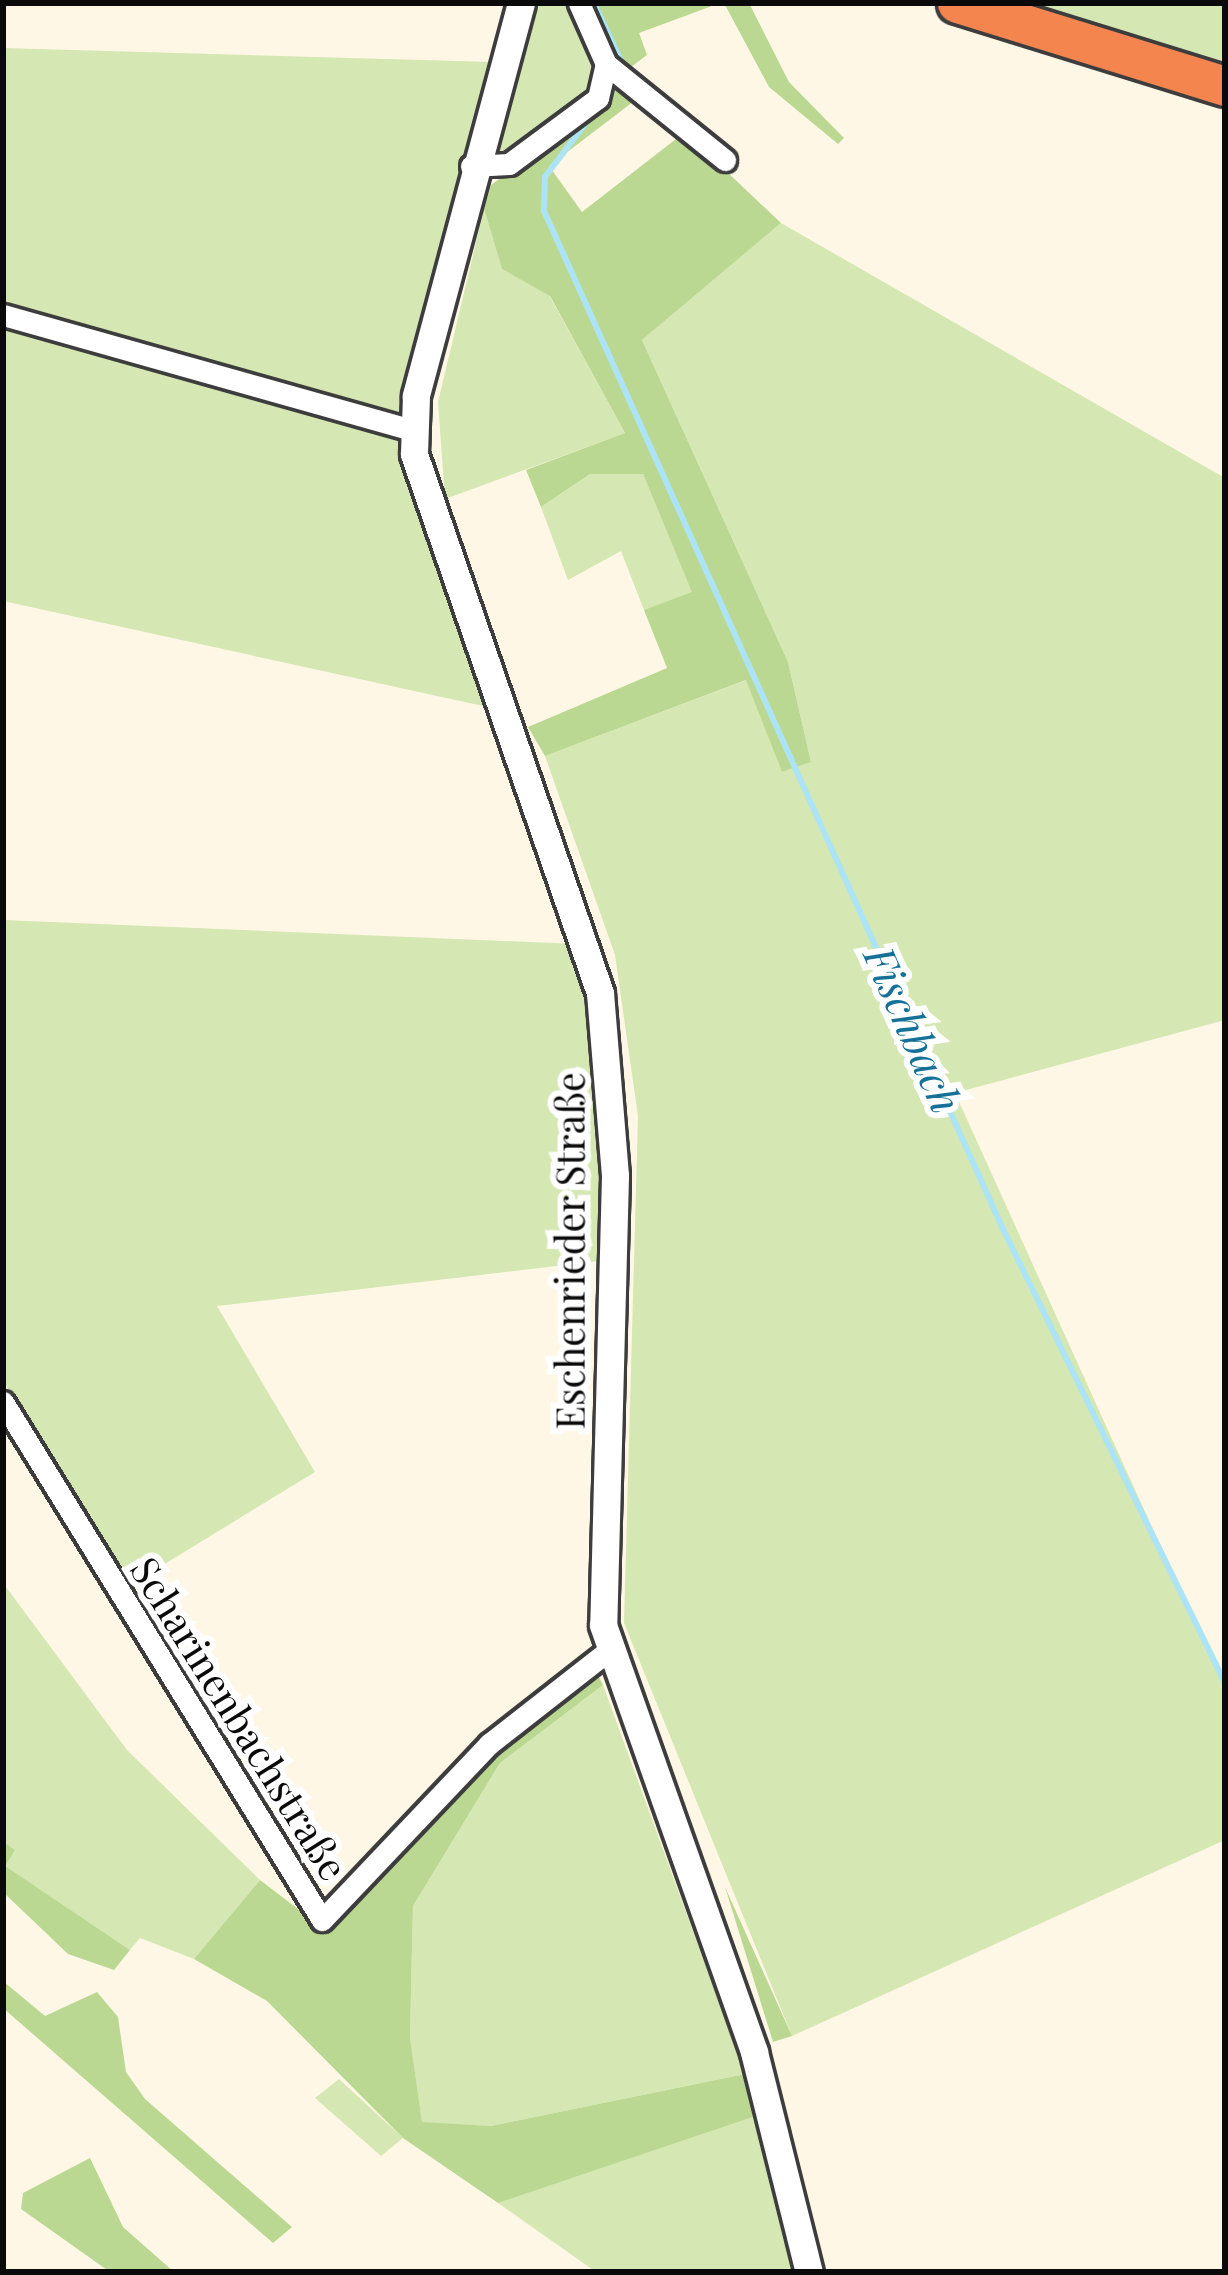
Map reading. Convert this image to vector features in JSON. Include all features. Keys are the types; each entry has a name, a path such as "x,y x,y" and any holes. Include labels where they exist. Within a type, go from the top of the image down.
{"highway":[{"path":"957,3 1225,86"}],"street":[{"name":"Eschenrieder Straße","path":"521,3 471,166 412,430 440,546 600,993 615,1176 608,1651 754,2052 809,2272"},
{"path":"579,3 606,64 725,160"},
{"path":"471,166 509,164 562,130 598,98 606,64"},
{"path":"3,315 412,430"},
{"name":"Scharinenbachstraße","path":"3,1402 322,1920 489,1744 608,1651"}],"green space":[{"path":"535,3 575,3 600,66 583,100 496,155"},
{"path":"585,3 720,3 639,33 647,55 627,70 646,92 549,166 582,212 685,132 781,223 642,340 788,662 811,762 782,772 746,680 545,756 528,727 667,668 644,610 692,592 643,474 590,474 541,507 526,470 625,433 550,296 502,269 484,209 491,185 563,132 611,60"},
{"path":"724,3 749,3 789,82 844,138 838,144 769,87"},
{"path":"993,3 1225,3 1225,79"},
{"path":"3,48 493,62 397,433 483,706 3,601"},
{"path":"484,209 502,269 549,295 625,433 445,499 438,402"},
{"path":"781,223 1225,478 1225,1020 955,1093 1225,1688 1225,1840 792,2036 624,1623 638,1116 615,955 545,756 747,680 782,772 811,762 788,662 642,340"},
{"path":"590,474 643,474 693,593 644,610 621,551 568,580 541,507"},
{"path":"3,920 578,944 601,1056 607,1260 217,1306 315,1472 127,1587 3,1380"},
{"path":"3,1583 127,1750 260,1880 194,1959 140,1938 130,1950 4,1866 15,1850 3,1841"},
{"path":"594,1667 603,1685 500,1763 413,1906 410,2037 422,2122 491,2126 745,2074 759,2115 498,2203 403,2138 267,2001 194,1959 260,1880 323,1928 492,1746"},
{"path":"603,1685 745,2074 491,2126 422,2123 410,2037 413,1906 500,1763"},
{"path":"3,1841 15,1850 5,1866 130,1950 114,1970 68,1954 3,1892"},
{"path":"725,1887 792,2036 773,2042"},
{"path":"3,1981 45,2016 97,1992 118,2017 126,2072 145,2099 292,2227 273,2243 3,2008"},
{"path":"339,2079 403,2138 381,2156 315,2098"},
{"path":"759,2115 797,2272 596,2272 498,2203"},
{"path":"90,2158 123,2227 174,2272 110,2272 21,2209 23,2193"}],"waterway":[{"path":"594,3 622,63"},
{"name":"Fischbach","path":"614,86 545,177 544,211 1003,1229 1225,1683"}]}
